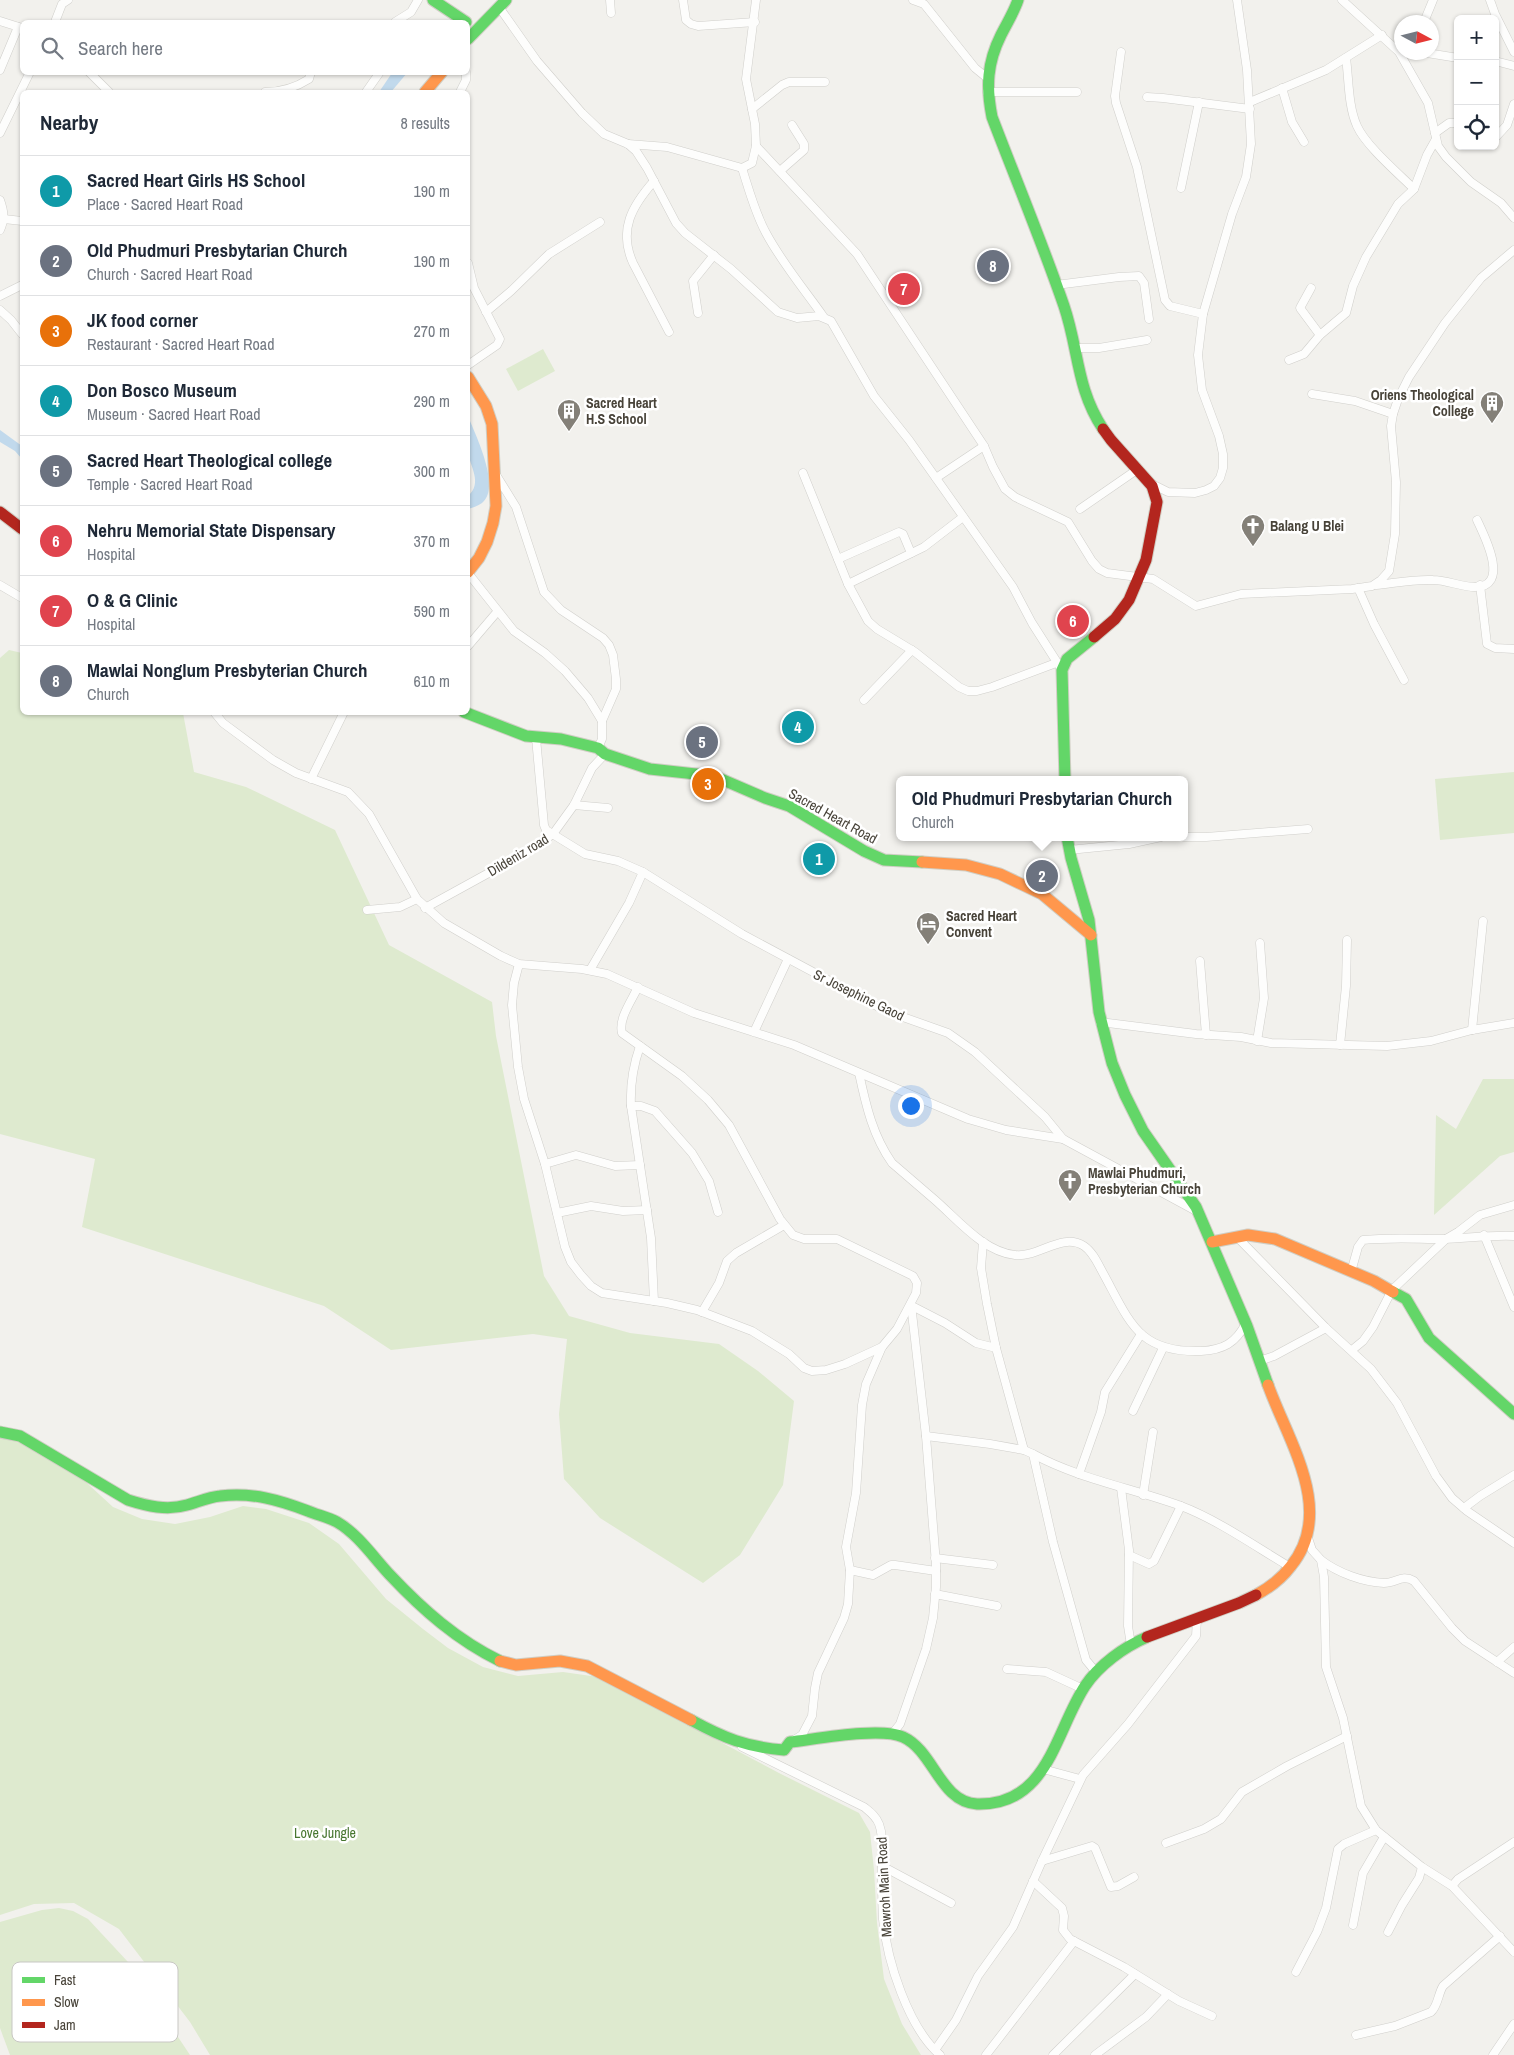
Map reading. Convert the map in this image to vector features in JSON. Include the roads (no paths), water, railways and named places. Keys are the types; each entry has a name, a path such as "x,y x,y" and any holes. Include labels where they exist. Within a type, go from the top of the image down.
{"street":[{"path":"409,20 418,0"},
{"path":"434,0 462,20"},
{"path":"610,0 611,13"},
{"path":"683,0 686,20 691,24 698,26 754,22"},
{"path":"628,144 667,146 742,168 748,167 752,163 756,146 752,109 746,79 756,0"},
{"path":"913,0 924,4 975,68 986,77"},
{"path":"927,0 931,12"},
{"path":"803,473 848,584 868,621 872,626 912,650 959,687 968,691 992,687 1059,666 1115,619 1129,600 1140,576 1155,520 1156,493 1150,483 1111,440 1092,412 1083,389 1069,321 992,118 986,77 990,56 1018,0"},
{"path":"1150,483 1168,492 1195,493 1214,486 1220,478 1223,468 1223,454 1219,436 1202,390 1198,356 1203,314 1232,214 1249,165 1252,144 1247,70 1237,0"},
{"path":"1342,0 1394,46"},
{"path":"1427,15 1433,0"},
{"path":"1490,0 1514,52"},
{"path":"56,20 64,1"},
{"path":"470,23 503,4 536,61 582,113 604,134 628,144 636,151 654,180 676,223 685,233 714,255 768,304 784,315 797,318 823,316"},
{"path":"398,20 411,12"},
{"path":"0,21 20,28 0,70"},
{"path":"1147,97 1250,105 1282,88 1326,70 1382,35"},
{"path":"1121,52 1115,96 1116,103 1136,167 1165,300 1170,306 1203,314"},
{"path":"1439,55 1454,57"},
{"path":"1346,58 1352,113 1358,128 1365,140 1414,189"},
{"path":"1404,60 1428,103 1438,146 1446,158 1472,182 1502,203 1514,218"},
{"path":"1499,61 1514,66"},
{"path":"23,90 29,75"},
{"path":"92,75 107,90"},
{"path":"288,90 309,79 310,75"},
{"path":"367,90 378,75"},
{"path":"427,90 439,75"},
{"path":"461,90 466,80 466,75"},
{"path":"752,109 782,85 789,82 825,82"},
{"path":"1282,88 1292,122 1304,142"},
{"path":"987,92 1077,92"},
{"path":"0,132 19,101"},
{"path":"1181,188 1200,102"},
{"path":"1499,134 1507,125 1514,104"},
{"path":"1289,360 1304,354 1320,335 1346,313 1353,286 1366,257 1398,204 1414,189 1436,136 1450,123 1454,123"},
{"path":"780,171 804,150 804,144 792,125"},
{"path":"756,146 857,254 984,446 999,480 1015,497 1068,522 1099,569 1107,573 1153,579 1196,606 1241,594 1358,588 1433,580 1474,587 1490,581 1493,566 1489,547 1477,520"},
{"path":"742,168 753,204 766,233 782,259 823,316 831,321 874,396 936,478 1013,587 1059,666 1064,776"},
{"path":"654,180 631,211 627,230 627,243 628,252 633,264 669,332"},
{"path":"0,200 4,210 4,219 0,230"},
{"path":"4,219 20,222"},
{"path":"486,312 549,254 600,222"},
{"path":"1372,586 1382,580 1389,571 1392,558 1396,494 1391,426 1393,414 1409,378 1445,322 1482,278 1514,250"},
{"path":"698,313 692,281 714,255"},
{"path":"470,271 474,288 500,339 497,345 470,364"},
{"path":"1056,285 1139,276 1144,283 1149,318"},
{"path":"0,296 20,285"},
{"path":"1311,288 1301,305 1301,310 1320,335"},
{"path":"0,310 20,331"},
{"path":"1074,348 1099,348 1146,340"},
{"path":"470,380 491,418 495,441 496,507 489,536 470,570"},
{"path":"1312,394 1354,401 1393,414"},
{"path":"936,478 984,446"},
{"path":"1080,509 1138,469"},
{"path":"494,471 516,508 544,592 561,610 603,638 609,645 613,655 616,689 602,722 602,751"},
{"path":"848,584 924,547 963,517"},
{"path":"1,518 20,528"},
{"path":"838,559 899,532 903,534 911,553"},
{"path":"470,576 514,631 545,653 565,672 588,698 602,722"},
{"path":"0,585 20,597"},
{"path":"1480,586 1487,644 1495,648 1514,649"},
{"path":"1358,588 1374,624 1404,680"},
{"path":"470,644 497,612"},
{"path":"864,700 912,650"},
{"name":"Sacred Heart Road","path":"470,714 526,736 561,740 602,751 662,772 698,773 714,776 789,806 864,851 884,860 966,865 1000,874 1042,894 1092,935"},
{"path":"216,715 223,723 273,760 311,778 348,792 364,808 388,846 416,899 425,908 458,931 501,956 519,964 590,970 607,974 694,1013 794,1045 968,1119 1028,1135 1063,1139"},
{"path":"311,778 342,715"},
{"path":"536,738 544,825 546,830 553,834"},
{"name":"Dildeniz road","path":"425,908 525,853 553,834 574,805 602,751"},
{"path":"574,805 608,808"},
{"path":"1188,837 1222,836 1308,828"},
{"name":"Sr Josephine Gaod","path":"553,834 584,854 618,861 643,872 719,920 886,1011 948,1033 975,1052 1045,1117 1063,1139 1198,1212"},
{"path":"790,1742 899,1735 914,1742 925,1753 953,1795 964,1802 977,1805 1011,1799 1027,1789 1043,1769 1083,1689 1096,1672 1131,1645 1242,1602 1272,1583 1290,1568 1300,1556 1308,1538 1310,1528 1308,1495 1298,1458 1246,1324 1198,1212 1186,1191 1144,1132 1116,1075 1102,1035 1092,935 1068,841"},
{"path":"1069,850 1143,841"},
{"path":"590,970 629,903 643,872"},
{"path":"367,910 400,907 416,899"},
{"path":"1472,1030 1483,920"},
{"path":"1340,1045 1346,986 1347,940"},
{"path":"1257,1041 1264,998 1260,943"},
{"path":"754,1032 788,959"},
{"path":"1200,961 1206,1035"},
{"path":"519,964 512,1000 518,1067 524,1099 545,1164 571,1262 591,1286 602,1293 654,1301 702,1312 752,1331 789,1354 804,1368 812,1371 826,1370 845,1364 882,1347"},
{"path":"0,1432 20,1436 128,1500 146,1506 162,1508 185,1506 218,1496 246,1494 279,1500 337,1522 362,1542 374,1559 418,1605 440,1624 484,1653 501,1661 516,1665 560,1661 587,1666 724,1738 772,1750 784,1750 790,1742 800,1738 812,1716 814,1688 818,1673 844,1618 848,1604 850,1570 846,1547 856,1493 862,1406 866,1384 882,1347 911,1305 918,1288 916,1279 913,1276 837,1239 800,1238 793,1235 784,1225 729,1125 708,1100 682,1076 622,1032 620,1026 638,987"},
{"path":"1100,1022 1271,1043 1387,1046 1431,1041 1472,1030 1514,1023"},
{"path":"640,1046 630,1087 631,1106 651,1238 654,1301"},
{"path":"859,1073 870,1121 882,1149 892,1164 983,1242 994,1249 1016,1256 1029,1254 1069,1241 1085,1246 1091,1252 1117,1298 1141,1334 1155,1345 1163,1348 1186,1351 1216,1349 1231,1343 1240,1336 1246,1324"},
{"path":"631,1106 641,1106 655,1111 692,1153 709,1181 718,1212"},
{"path":"545,1164 576,1155 615,1166 640,1165"},
{"path":"1352,1350 1363,1341 1373,1327 1392,1290 1446,1238 1458,1232 1480,1215 1514,1205"},
{"path":"557,1213 591,1206 623,1211 646,1210"},
{"path":"702,1312 718,1283 727,1261 736,1253 784,1225"},
{"path":"1212,1242 1256,1235 1276,1238 1403,1296 1410,1304 1420,1325 1429,1338 1514,1414"},
{"path":"1484,1235 1514,1307"},
{"path":"1351,1272 1358,1248 1363,1240 1484,1235 1514,1236"},
{"path":"1237,1237 1326,1328 1372,1369 1397,1403 1436,1476 1452,1498 1514,1543"},
{"path":"983,1242 982,1268 996,1348 1024,1450"},
{"path":"911,1305 945,1323 976,1343 996,1348"},
{"path":"892,1734 900,1724 923,1659 933,1618 935,1594 936,1571 926,1436 911,1305"},
{"path":"1259,1361 1274,1356 1326,1328"},
{"path":"1079,1474 1101,1412 1105,1392 1141,1334"},
{"path":"1133,1411 1163,1348"},
{"path":"1143,1495 1153,1432"},
{"path":"926,1436 1024,1450 1048,1463 1181,1506 1246,1540 1290,1568"},
{"path":"1033,1454 1053,1542 1076,1627 1086,1660 1096,1672"},
{"path":"1464,1508 1514,1476"},
{"path":"1121,1488 1129,1555 1128,1626 1131,1645"},
{"path":"1129,1555 1144,1563 1152,1563 1181,1506"},
{"path":"1308,1538 1312,1550 1321,1560 1344,1573 1386,1583 1405,1577 1414,1580 1452,1628 1465,1641 1514,1673"},
{"path":"935,1558 993,1565"},
{"path":"1321,1560 1324,1577 1326,1667 1347,1736 1361,1806 1376,1830 1422,1866 1452,1886 1514,1952"},
{"path":"850,1570 874,1574 891,1565 896,1565 936,1571"},
{"path":"935,1594 997,1606"},
{"path":"937,2053 978,1976 1013,1927 1080,1779 1152,1694 1196,1636 1197,1619"},
{"path":"1497,1662 1514,1647"},
{"path":"1007,1669 1046,1672 1083,1689"},
{"path":"1166,1843 1204,1829 1222,1819 1242,1792 1287,1766 1347,1736"},
{"name":"Mawroh Main Road","path":"724,1738 822,1785 873,1814 881,1831 884,1919 890,1957 898,1982 917,2027 928,2044 937,2053"},
{"path":"1043,1769 1080,1779"},
{"path":"1296,1972 1317,1932 1326,1908 1338,1849 1344,1844 1376,1830"},
{"path":"1353,1925 1363,1873 1384,1837"},
{"path":"1452,1886 1465,1874 1514,1842"},
{"path":"1042,1861 1092,1846 1095,1848 1111,1887 1118,1886 1134,1877"},
{"path":"882,1866 951,1903"},
{"path":"1388,1932 1419,1878 1422,1866"},
{"path":"1033,1881 1062,1908 1065,1934 1074,1941 1168,1994 1212,2016"},
{"path":"1356,2035 1395,2026 1434,2010 1442,1986 1500,1936"},
{"path":"986,2055 1074,1941"},
{"path":"1054,2055 1135,1974"},
{"path":"1095,2055 1146,2017 1168,1994"},
{"path":"1493,2055 1514,2024"}],"water":[{"path":"391,75 405,75 393,90 380,90"},
{"path":"470,421 481,447 489,486 487,496 482,503 470,508 470,494 475,486 470,461"},
{"path":"0,430 20,445 20,457 15,451 0,442"}],"place":[{"name":"Mawlai Nonglum Presbyterian Church","path":"993,266"},
{"name":"O & G Clinic","path":"904,289"},
{"name":"Oriens Theological College","path":"1492,424"},
{"name":"Sacred Heart H.S School","path":"569,432"},
{"name":"Balang U Blei","path":"1253,547"},
{"name":"Nehru Memorial State Dispensary","path":"1073,621"},
{"name":"Don Bosco Museum","path":"798,727"},
{"name":"Sacred Heart Theological college","path":"702,742"},
{"name":"JK food corner","path":"708,784"},
{"name":"Sacred Heart Girls HS School","path":"819,859"},
{"name":"Old Phudmuri Presbytarian Church","path":"1042,876"},
{"name":"Sacred Heart Convent","path":"928,945"},
{"name":"Mawlai Phudmuri, Presbyterian Church","path":"1070,1202"}],"park label":[{"name":"Love Jungle","path":"325,1833"}]}
